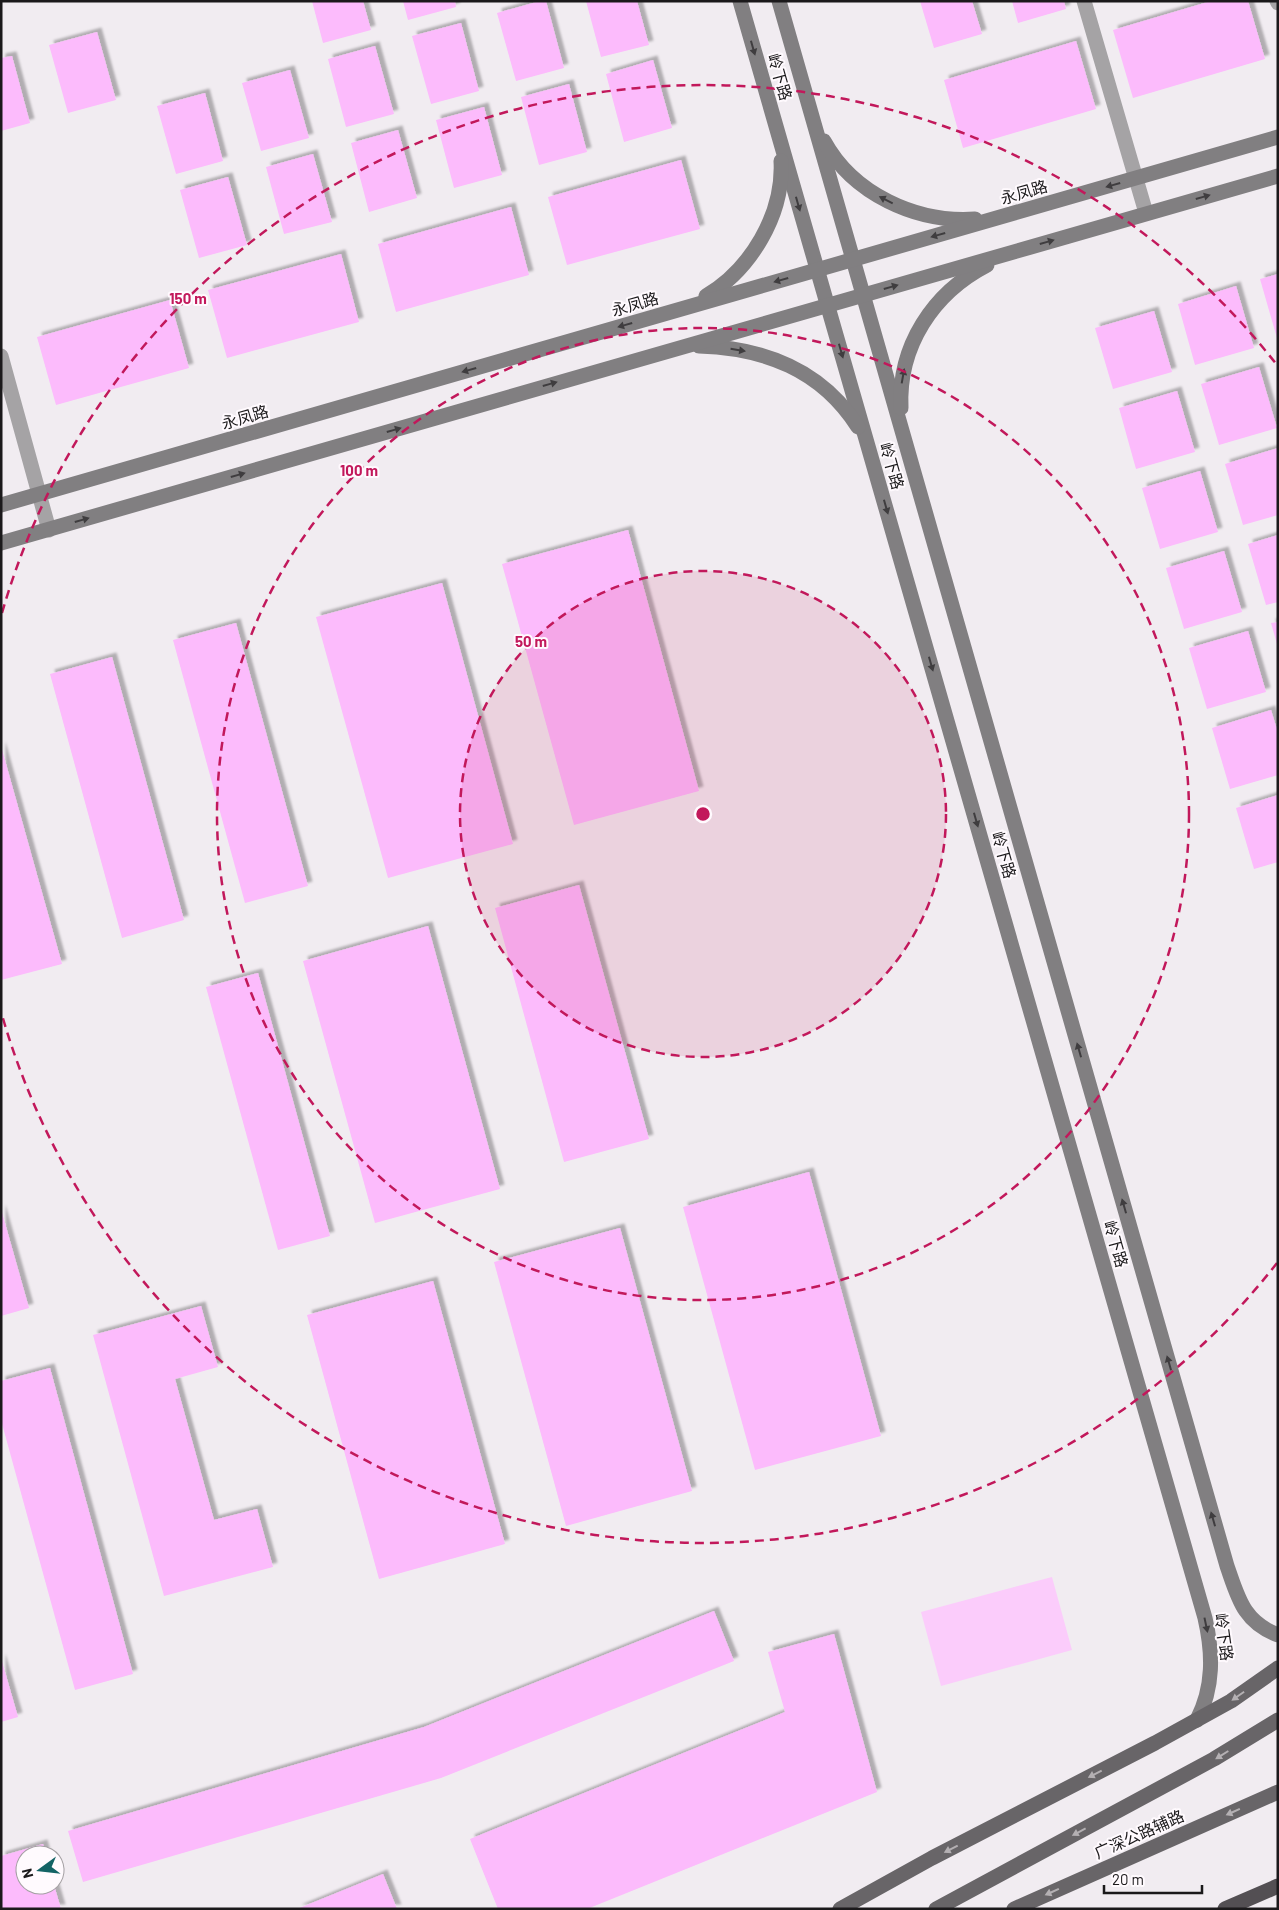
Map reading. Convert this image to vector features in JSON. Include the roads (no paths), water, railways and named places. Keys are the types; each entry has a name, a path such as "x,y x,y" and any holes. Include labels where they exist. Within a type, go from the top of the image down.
{"highway":[{"path":"1225,1909 1278,1886"}],"main road":[{"path":"840,1909 932,1858 1197,1720 1231,1701 1278,1668"},
{"path":"936,1909 1214,1759 1278,1720"},
{"name":"广深公路辅路","path":"1014,1909 1278,1792"}],"street":[{"name":"岭下路","path":"740,1 1205,1618 1210,1644 1211,1676 1204,1706 1197,1720"},
{"name":"岭下路","path":"779,1 1227,1566 1241,1604 1249,1616 1256,1624 1278,1635"},
{"path":"1084,1 1146,213"},
{"path":"812,115 834,156 856,180 882,199 908,211 951,220 1001,217"},
{"path":"679,309 706,296 734,276 745,264 761,237 773,210 780,182 781,156 778,133"},
{"name":"永凤路","path":"1,505 1278,137"},
{"path":"1,543 827,304 1278,176"},
{"path":"906,442 901,406 903,371 908,353 926,317 939,301 972,273 1018,250"},
{"path":"672,349 699,346 733,349 767,356 794,368 822,385 836,398 848,412 869,448"},
{"path":"1,356 49,530"}]}
